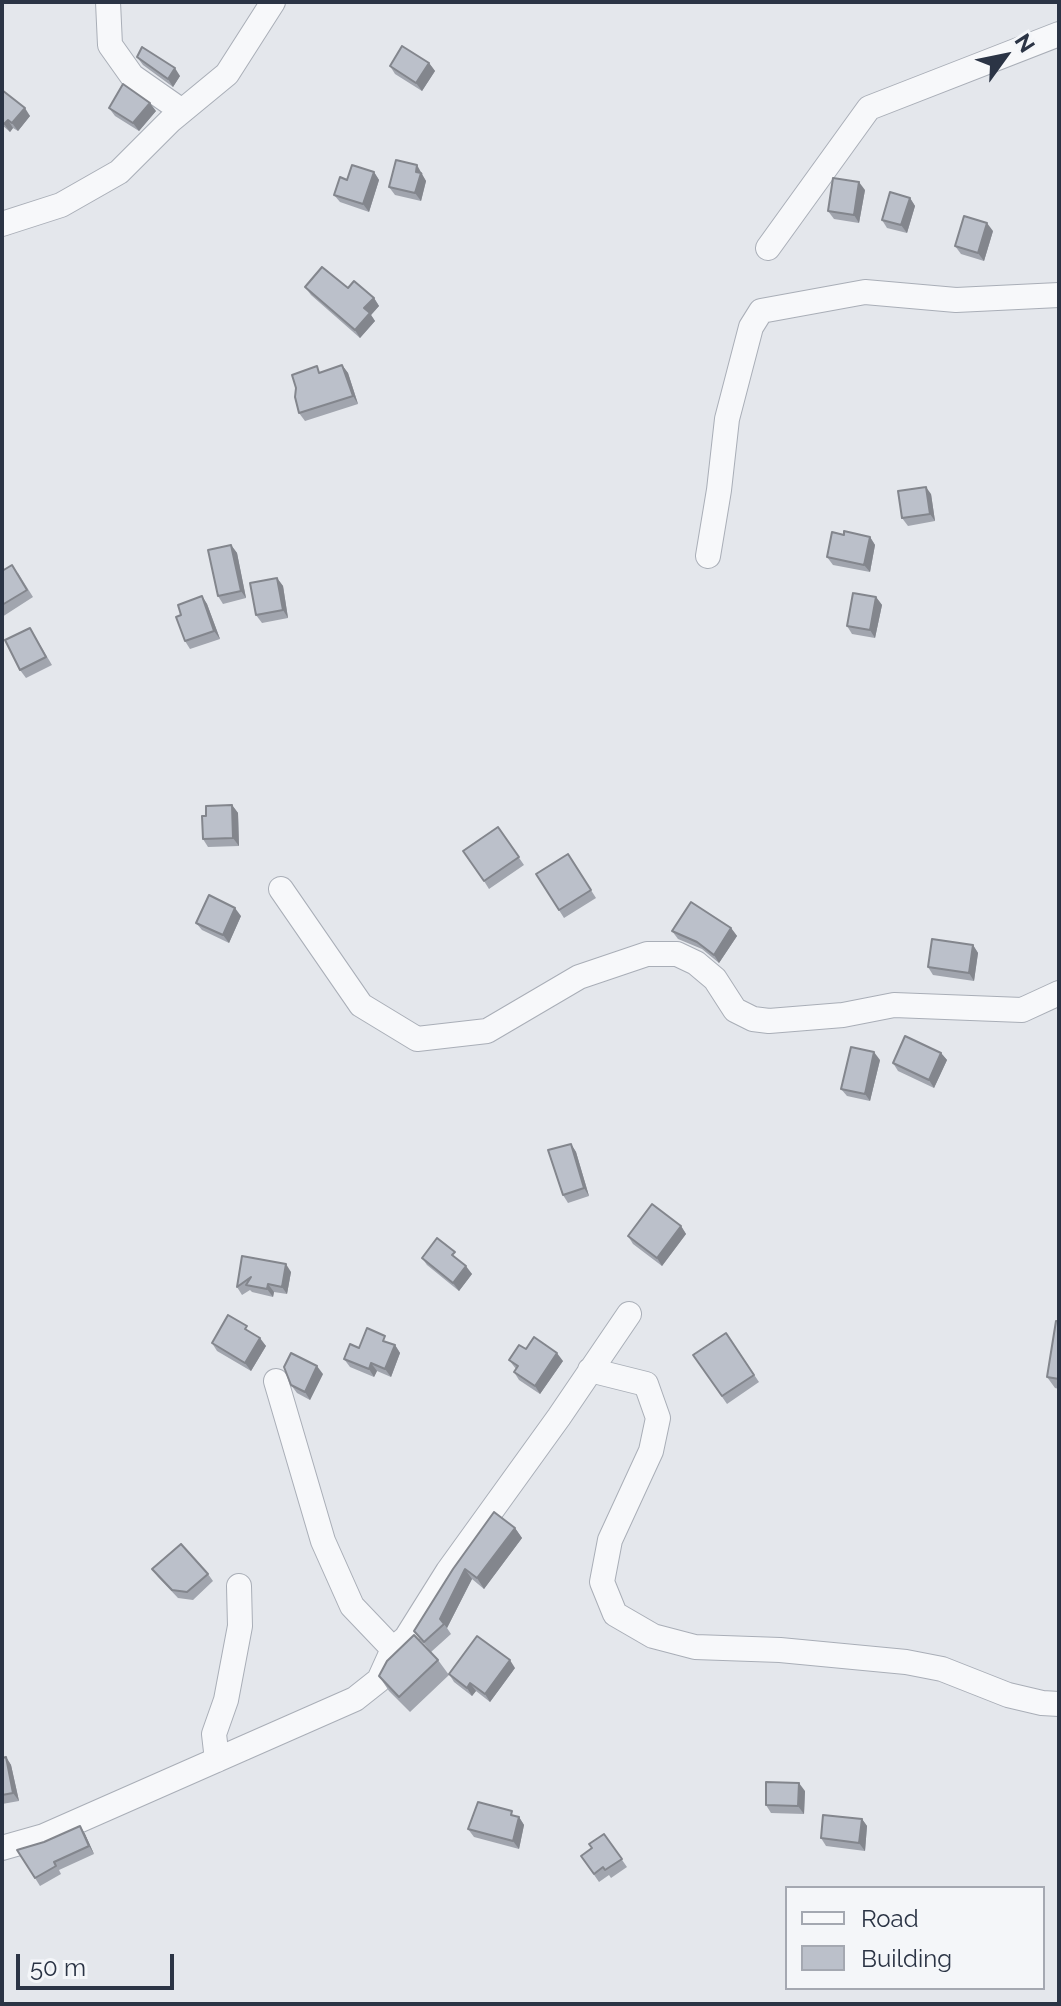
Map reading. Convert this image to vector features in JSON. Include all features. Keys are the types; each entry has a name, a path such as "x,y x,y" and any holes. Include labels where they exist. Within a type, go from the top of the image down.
{"street":[{"path":"108,2 110,45 132,76 182,111"},
{"path":"2,224 61,205 119,172 182,111 227,74 273,2"},
{"path":"768,248 869,108 1059,34"},
{"path":"708,556 727,419 751,327 761,311 865,292 956,300 1059,295"},
{"path":"281,889 361,1005 417,1039 487,1031 579,977 647,954 677,954 696,963 715,979 735,1010 753,1019 769,1021 843,1015 894,1005 1022,1010 1059,993"},
{"path":"2,1848 44,1836 355,1699 379,1680 393,1649 406,1638 448,1571 629,1314"},
{"path":"590,1370 646,1384 658,1418 651,1451 610,1540 602,1582 615,1614 653,1636 695,1647 780,1650 906,1662 942,1669 1008,1695 1059,1704"},
{"path":"276,1381 323,1541 352,1606 393,1649"},
{"path":"217,1760 214,1734 226,1700 240,1626 239,1586"}],"building":[{"path":"402,46 429,63 416,83 390,66"},
{"path":"142,47 175,68 168,79 137,57"},
{"path":"123,84 150,103 133,123 109,108"},
{"path":"2,90 25,108 12,123 8,120 4,124 2,122"},
{"path":"396,160 417,165 416,172 421,173 415,193 389,187"},
{"path":"352,165 374,172 363,204 334,195 340,177 347,180"},
{"path":"833,178 859,182 854,215 828,211"},
{"path":"890,192 910,198 901,225 882,220"},
{"path":"964,216 987,223 978,253 955,246"},
{"path":"322,267 348,288 354,281 374,298 364,308 370,313 355,330 305,287"},
{"path":"342,365 353,396 299,413 292,375 317,366 319,373"},
{"path":"926,487 930,514 902,518 898,491"},
{"path":"844,531 870,537 864,565 827,557 832,532 844,535"},
{"path":"231,545 241,591 218,596 208,550"},
{"path":"12,565 27,590 2,605 2,571"},
{"path":"277,578 283,610 256,615 250,583"},
{"path":"853,593 876,597 870,630 847,626"},
{"path":"202,596 214,631 185,641 176,617 181,615 178,605"},
{"path":"30,628 46,657 20,670 5,640"},
{"path":"232,805 233,838 203,839 202,816 206,816 206,806"},
{"path":"498,827 519,857 484,881 463,851"},
{"path":"568,854 591,890 559,910 536,874"},
{"path":"209,895 235,908 223,935 196,923"},
{"path":"691,902 731,928 714,955 697,942 672,931"},
{"path":"932,939 973,945 969,973 928,967"},
{"path":"905,1036 941,1053 929,1080 893,1063"},
{"path":"851,1047 874,1052 865,1094 841,1089"},
{"path":"571,1144 584,1188 563,1195 548,1150"},
{"path":"652,1204 681,1226 657,1258 628,1236"},
{"path":"437,1238 455,1252 452,1255 466,1266 453,1283 422,1258"},
{"path":"242,1256 286,1264 282,1287 268,1284 267,1289 246,1285 251,1277 237,1287"},
{"path":"228,1315 260,1338 245,1363 212,1343"},
{"path":"1056,1321 1059,1321 1059,1379 1047,1377"},
{"path":"367,1328 385,1336 383,1341 395,1345 385,1369 371,1363 369,1369 344,1359 350,1344 359,1348"},
{"path":"726,1333 754,1375 722,1396 693,1355"},
{"path":"534,1337 557,1353 535,1386 514,1372 518,1366 509,1360 519,1345 526,1349"},
{"path":"291,1353 317,1366 305,1392 291,1385 284,1367"},
{"path":"494,1512 515,1528 477,1578 465,1569 440,1619 444,1624 424,1642 414,1631"},
{"path":"181,1544 208,1574 187,1592 172,1590 152,1569"},
{"path":"414,1635 438,1660 399,1697 379,1676 387,1661"},
{"path":"477,1636 510,1660 485,1694 470,1683 467,1688 449,1674"},
{"path":"6,1757 13,1793 2,1795 2,1758"},
{"path":"766,1782 799,1783 798,1806 766,1805"},
{"path":"478,1802 512,1811 511,1815 519,1817 513,1841 468,1829"},
{"path":"823,1815 862,1819 859,1843 821,1838"},
{"path":"80,1826 89,1846 54,1862 56,1866 35,1878 17,1850"},
{"path":"604,1834 622,1859 594,1874 581,1856 592,1848 589,1844"}]}
